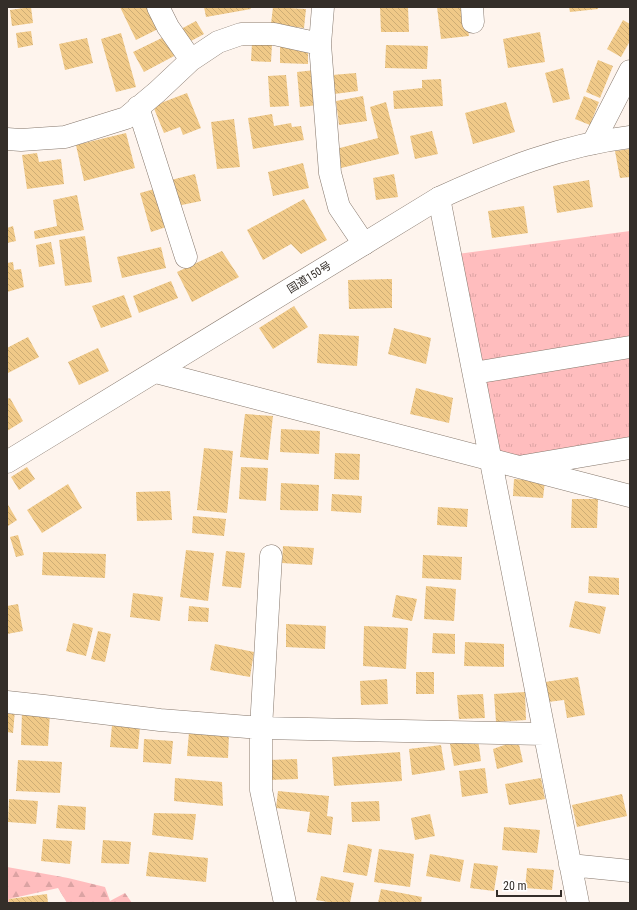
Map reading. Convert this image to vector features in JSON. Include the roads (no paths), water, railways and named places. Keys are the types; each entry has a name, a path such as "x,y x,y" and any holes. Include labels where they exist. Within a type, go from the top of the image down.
{"main road":[{"path":"158,7 168,27 191,60"},
{"path":"322,7 320,44 330,173 339,207 364,244"},
{"path":"7,139 21,140 65,137 126,118 157,92 191,60 218,42 241,34 274,34 320,44"},
{"path":"593,143 630,71"},
{"path":"138,107 186,258"},
{"name":"国道150号","path":"7,462 439,198 485,177 546,155 603,140 630,137"},
{"path":"439,198 578,903"},
{"path":"474,373 630,347"},
{"path":"156,372 630,496"},
{"path":"515,467 630,448"},
{"path":"271,556 261,728 261,790 285,903"},
{"path":"7,702 160,720 261,728 544,734"},
{"path":"570,866 630,871"}]}
